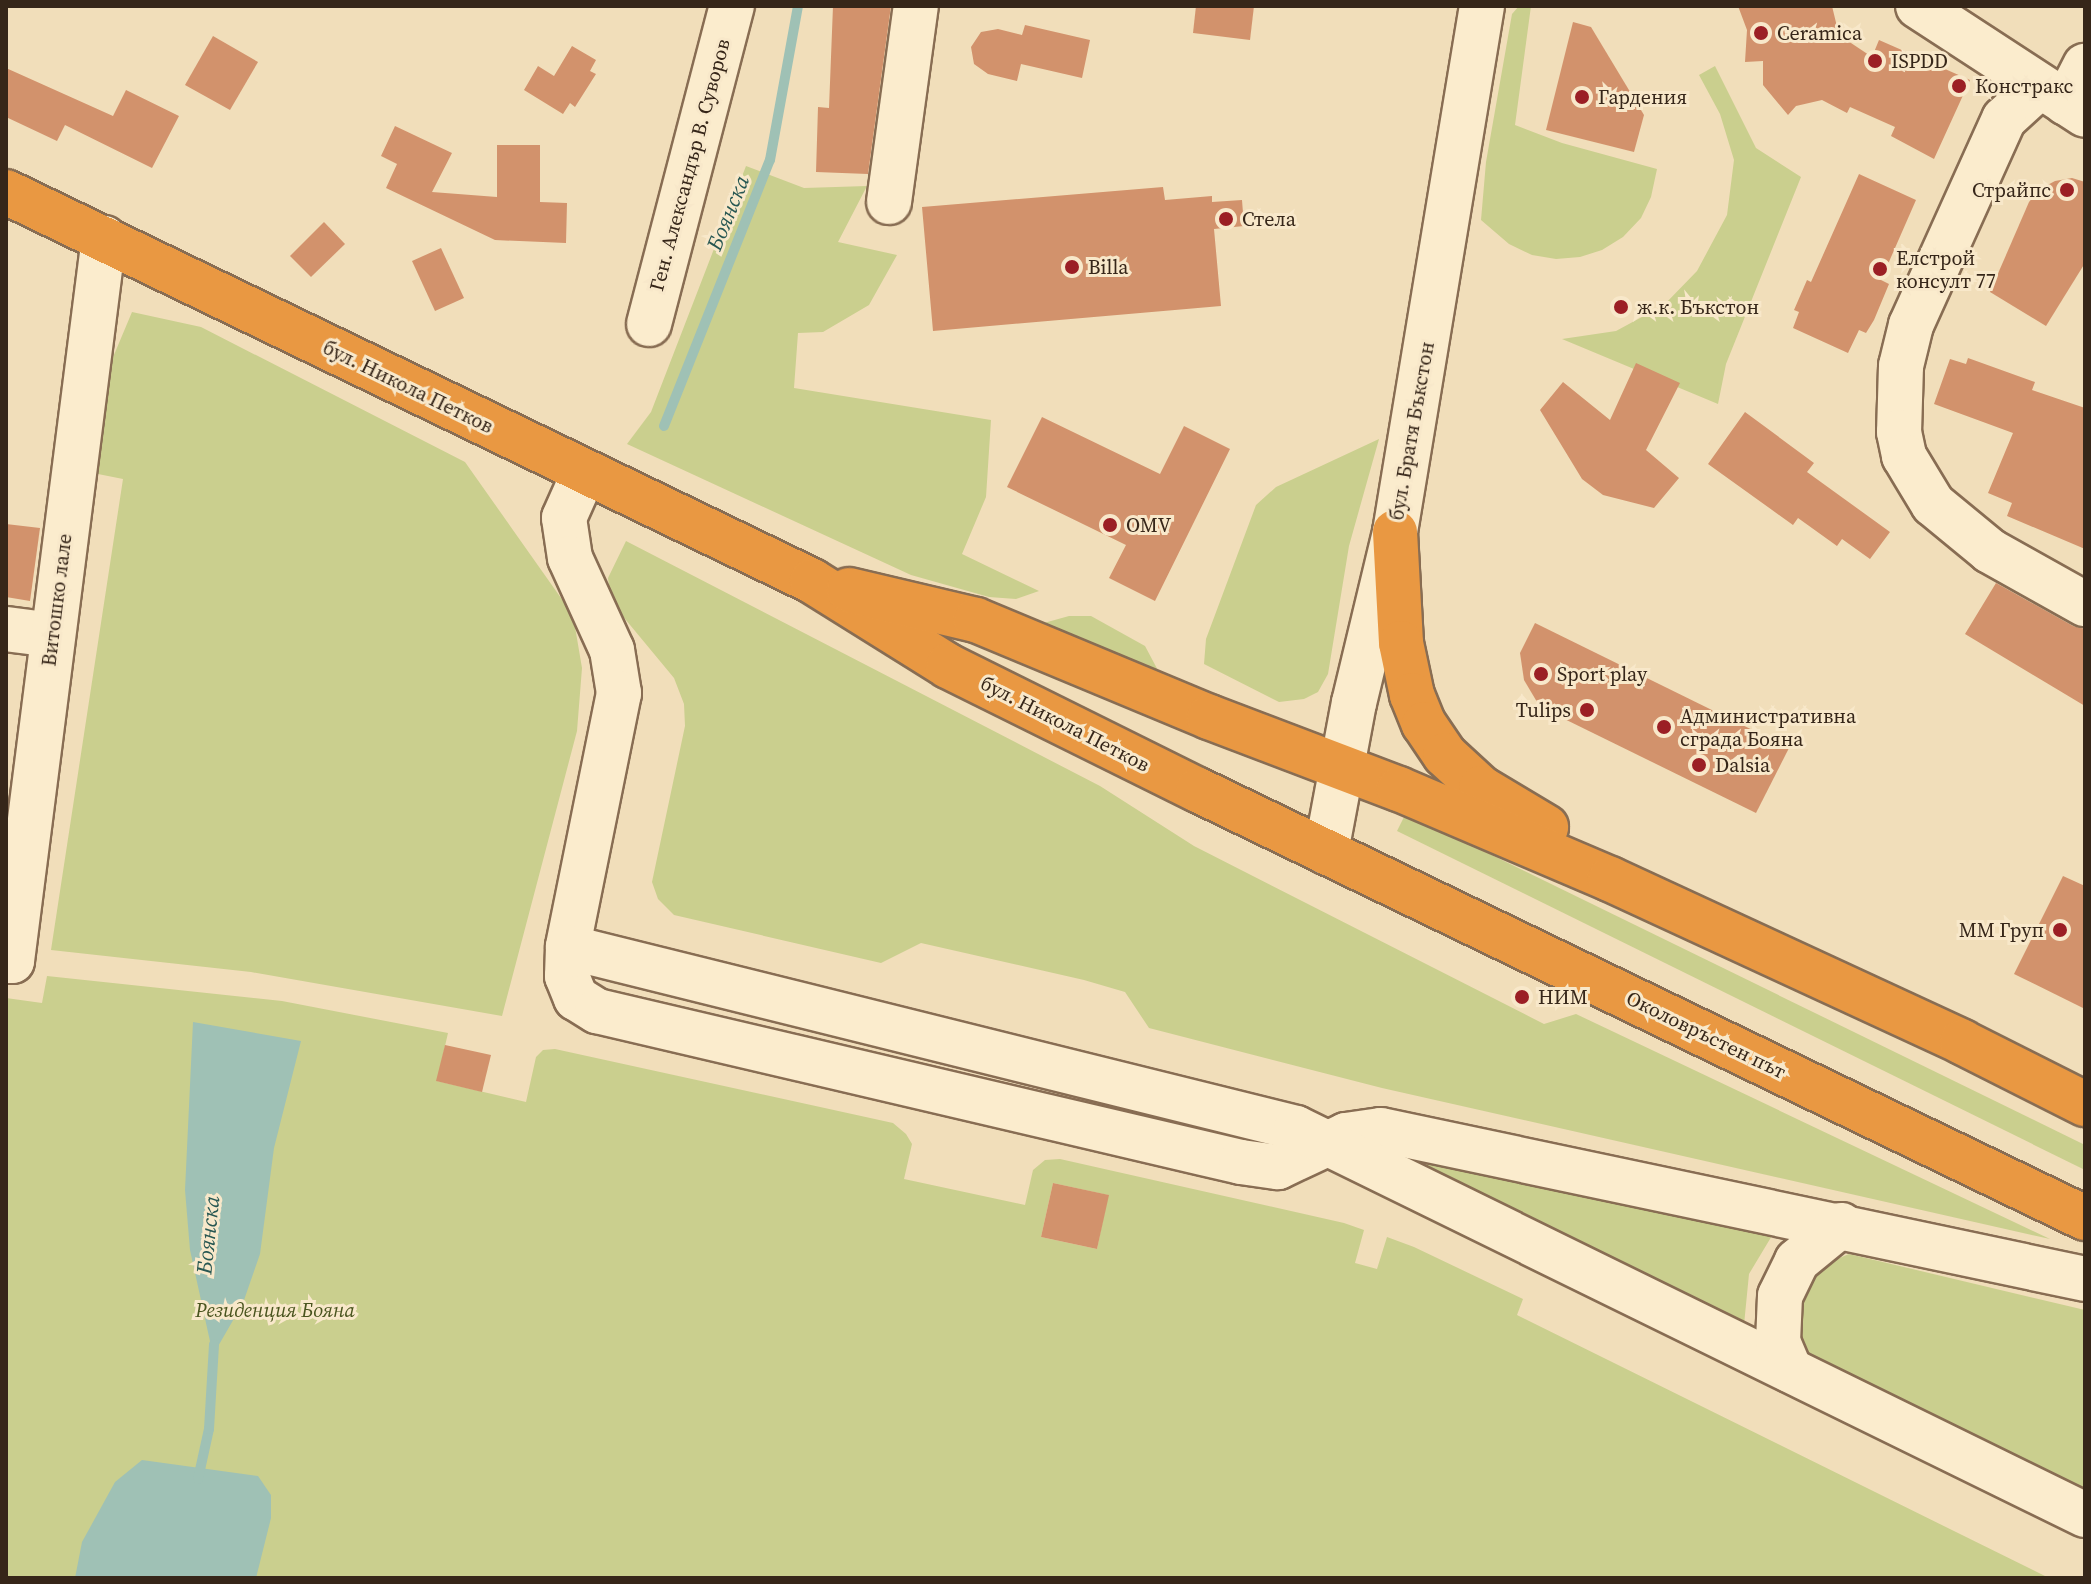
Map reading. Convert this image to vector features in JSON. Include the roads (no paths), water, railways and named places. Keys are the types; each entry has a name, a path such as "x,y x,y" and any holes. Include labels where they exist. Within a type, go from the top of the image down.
{"highway":[{"name":"бул. Никола Петков","path":"6,192 812,581 948,666 1326,852"},
{"path":"1395,532 1401,643 1412,695 1424,724 1445,755 1481,788 1560,836 1610,879"},
{"name":"бул. Никола Петков","path":"812,581 976,620 1209,717 1341,765"},
{"path":"1341,765 1610,879 1962,1042 2085,1104"},
{"name":"Околовръстен път","path":"1326,852 2085,1218"}],"street":[{"name":"Ген. Александър В. Суворов","path":"649,324 732,6"},
{"path":"889,202 916,6"},
{"name":"бул. Братя Бъкстон","path":"1326,852 1341,765 1395,532 1482,6"},
{"path":"1918,6 2069,93"},
{"path":"2069,93 2004,119 1911,325 1901,366 1899,432 1904,456 1933,504 1990,551 2085,604"},
{"name":"Витошко лале","path":"9,961 104,238"},
{"path":"584,473 564,518 570,558 612,650 619,693 568,947 567,976 576,998 597,1011 1241,1162 1278,1167 1362,1130 1381,1130 2085,1279"},
{"path":"6,629 53,635"},
{"path":"568,947 1249,1114 1330,1142 2085,1515"},
{"path":"835,1067 850,1065 863,1050 863,1036 847,1016"},
{"path":"1790,1370 1778,1342 1780,1296 1797,1261 1841,1225"}],"water":[{"path":"193,1022 301,1041 274,1148 260,1254 243,1303 213,1355 190,1250 185,1190"},
{"path":"142,1460 258,1476 271,1495 271,1518 256,1578 75,1578 82,1542 115,1482"}],"waterway":[{"name":"Боянска","path":"664,426 770,160 798,6"},
{"name":"Боянска","path":"198,1479 209,1429 214,1344"}],"place":[{"name":"Ceramica","path":"1761,33"},
{"name":"ISPDD","path":"1875,61"},
{"name":"Констракс","path":"1959,86"},
{"name":"Гардения","path":"1582,97"},
{"name":"Страйпс","path":"2067,190"},
{"name":"Стела","path":"1226,219"},
{"name":"Billa","path":"1072,267"},
{"name":"Елстрой консулт 77","path":"1880,269"},
{"name":"ж.к. Бъкстон","path":"1621,307"},
{"name":"OMV","path":"1110,525"},
{"name":"Sport play","path":"1541,674"},
{"name":"Tulips","path":"1587,710"},
{"name":"Административна сграда Бояна","path":"1664,727"},
{"name":"Dalsia","path":"1699,765"},
{"name":"ММ Груп","path":"2060,930"},
{"name":"НИМ","path":"1522,997"}],"park label":[{"name":"Резиденция Бояна","path":"275,1310"}]}
